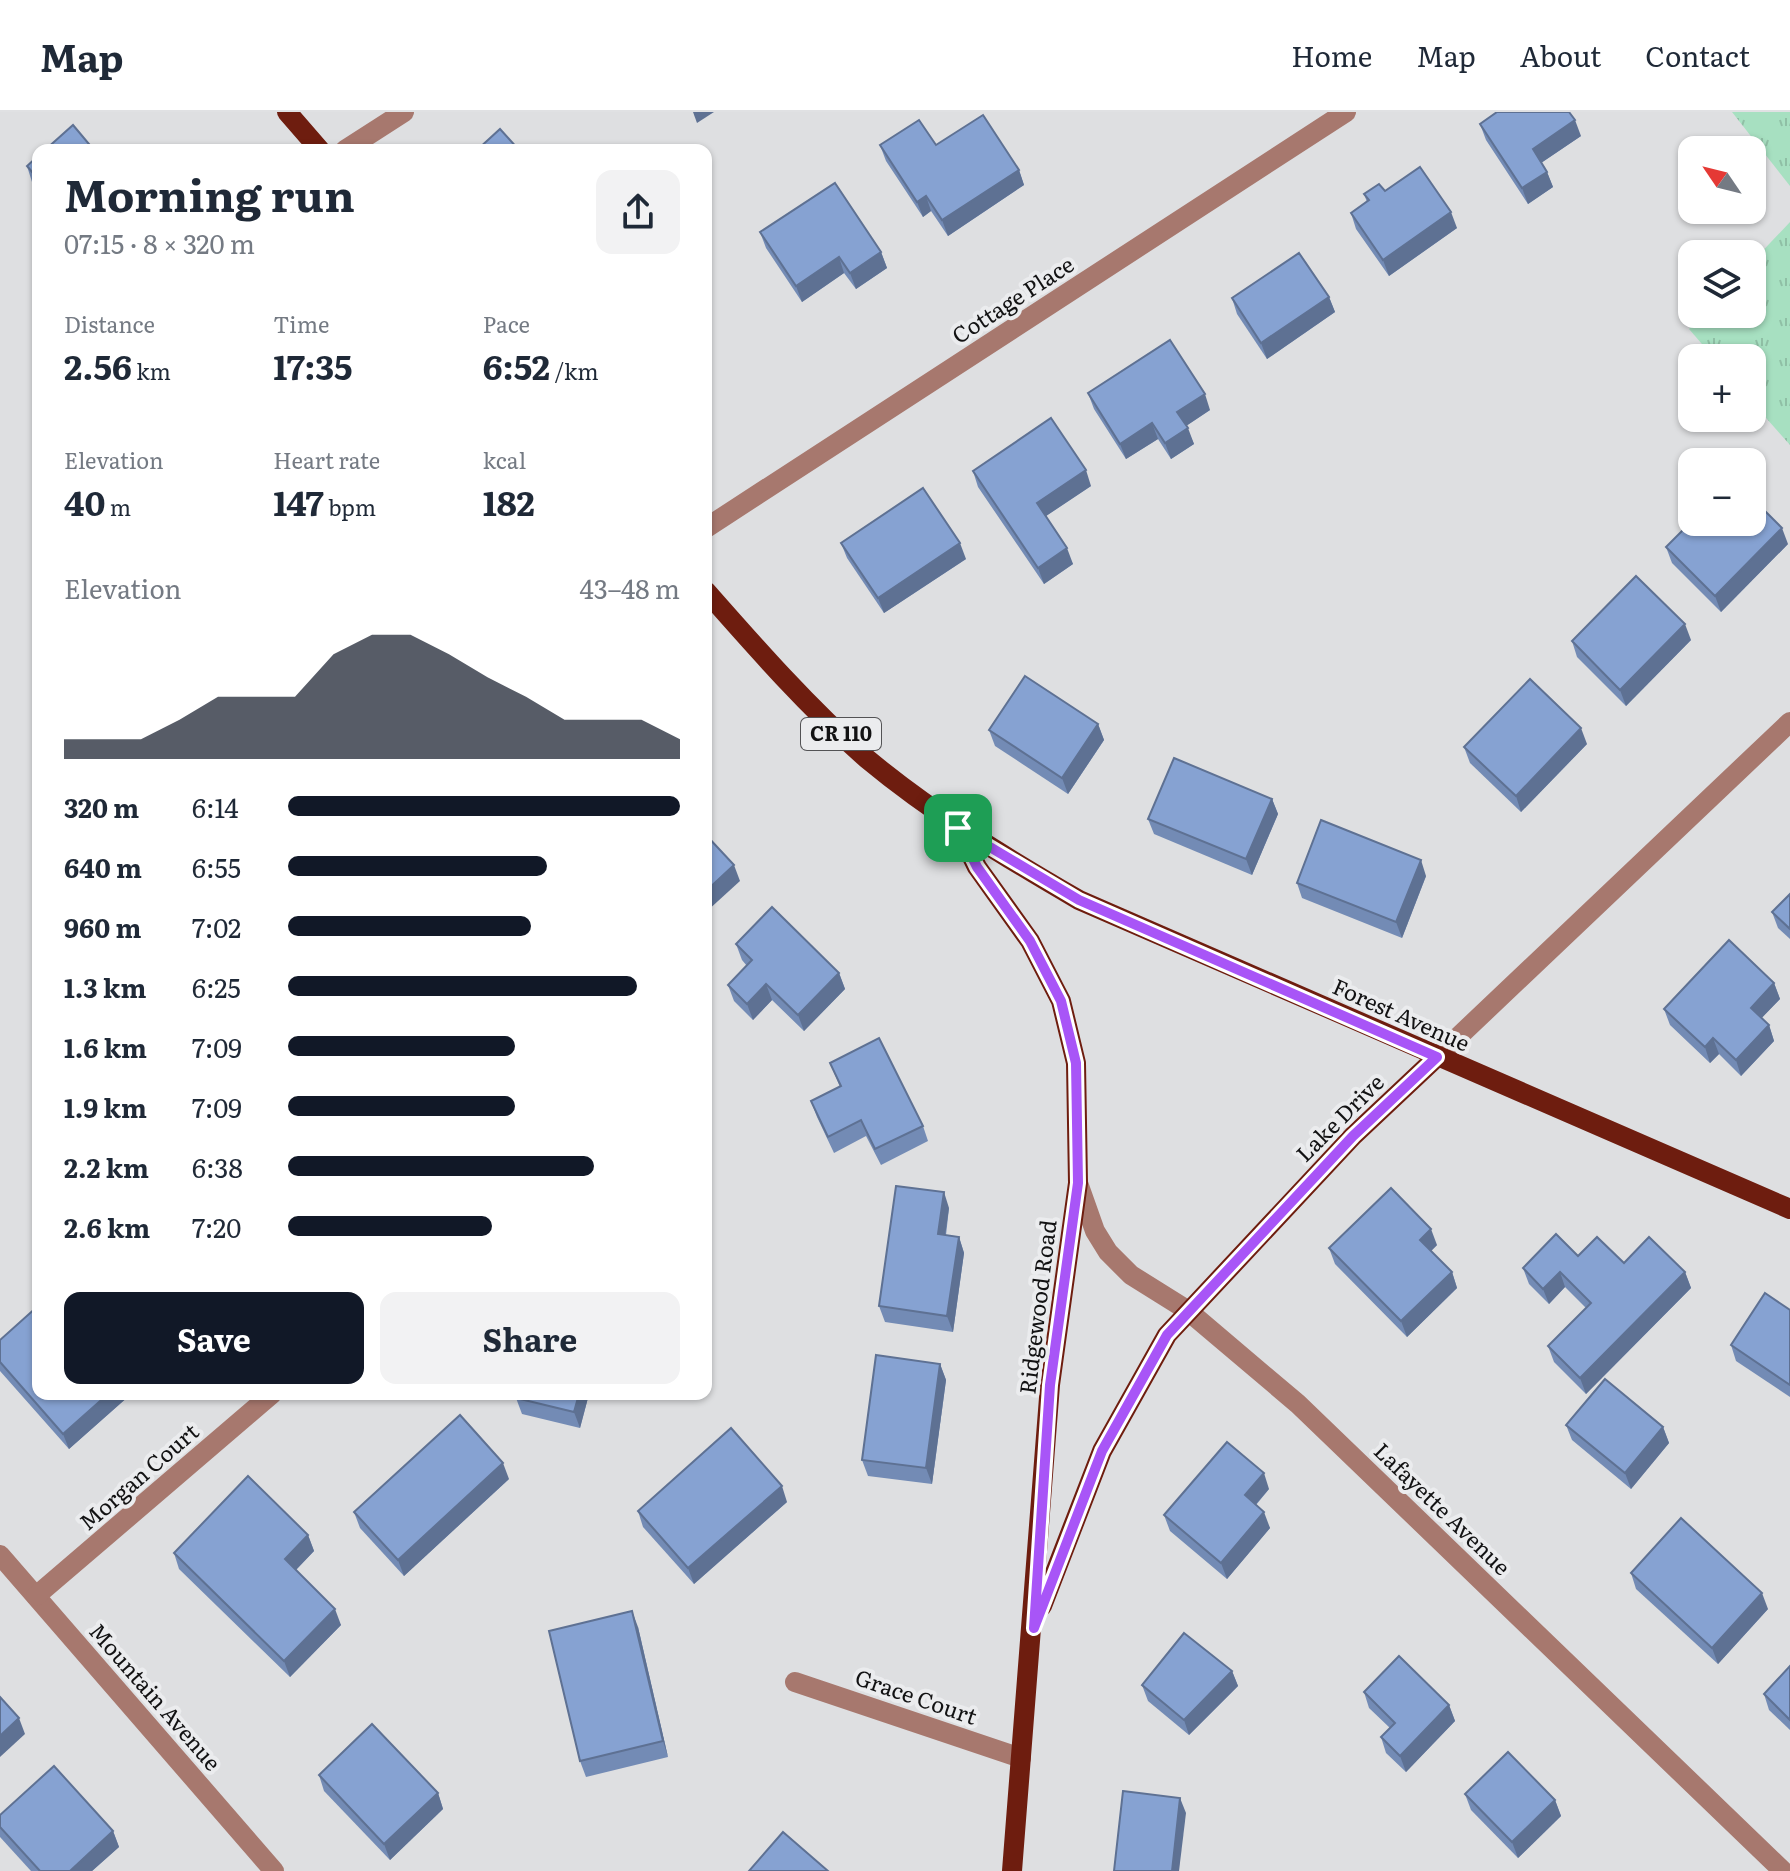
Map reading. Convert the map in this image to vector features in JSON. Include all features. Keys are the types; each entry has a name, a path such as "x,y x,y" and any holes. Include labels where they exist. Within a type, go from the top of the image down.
{"main road":[{"path":"287,112 315,144"},
{"name":"CR 110","path":"712,598 783,678 866,758 958,828"},
{"name":"Forest Avenue","path":"958,828 1079,900 1790,1209"},
{"name":"Ridgewood Road","path":"958,828 977,867 1030,941 1061,1001 1076,1063 1078,1183 1050,1385 1034,1628 1012,1871"},
{"name":"Lake Drive","path":"1034,1628 1102,1451 1145,1369 1187,1310 1353,1136 1437,1057"}],"street":[{"path":"354,144 404,112"},
{"name":"Cottage Place","path":"712,524 1346,112"},
{"name":"Lake Drive","path":"1437,1057 1790,722"},
{"name":"Lafayette Avenue","path":"1078,1183 1095,1231 1108,1252 1131,1275 1187,1310 1298,1404 1783,1871"},
{"name":"Morgan Court","path":"36,1596 265,1400"},
{"name":"Mountain Avenue","path":"0,1555 274,1871"},
{"name":"Grace Court","path":"795,1682 1021,1758"}],"green space":[{"path":"1732,112 1790,112 1790,186 1766,155 1766,136 1751,136"},
{"path":"1790,222 1790,445 1766,418 1766,344 1702,344 1689,329 1766,328 1766,247"}],"building":[{"path":"1497,112 1569,112 1575,120 1533,149 1547,172 1522,188 1480,124"},
{"path":"983,115 1019,170 942,220 926,196 917,202 880,145 919,120 936,145"},
{"path":"73,125 89,144 52,144"},
{"path":"500,129 514,144 484,144"},
{"path":"1420,167 1451,212 1383,260 1351,213 1369,200 1364,194 1379,184 1385,191"},
{"path":"835,183 881,252 850,273 839,257 796,286 760,232"},
{"path":"1299,253 1329,297 1261,343 1232,298"},
{"path":"1170,340 1205,394 1177,412 1188,428 1165,443 1152,423 1120,444 1088,393"},
{"path":"1051,418 1086,470 1037,503 1067,548 1038,568 973,471"},
{"path":"923,488 960,543 878,598 841,543"},
{"path":"1766,512 1782,528 1715,596 1666,547 1678,535 1766,536"},
{"path":"1636,576 1685,624 1620,690 1572,641"},
{"path":"1025,676 1098,724 1062,778 989,730"},
{"path":"1530,679 1581,728 1516,796 1464,747"},
{"path":"1174,758 1272,799 1246,859 1148,819"},
{"path":"1321,820 1421,860 1396,922 1297,883"},
{"path":"712,841 734,865 712,885"},
{"path":"1790,894 1790,929 1772,912"},
{"path":"772,907 839,973 798,1015 766,984 747,1004 728,985 752,960 736,944"},
{"path":"1729,940 1774,983 1751,1008 1769,1025 1736,1060 1713,1038 1705,1047 1664,1009"},
{"path":"879,1038 923,1126 875,1149 861,1120 828,1137 811,1101 841,1086 830,1063"},
{"path":"896,1186 944,1192 938,1234 959,1237 947,1316 879,1306"},
{"path":"1391,1188 1431,1229 1420,1240 1452,1272 1401,1321 1329,1248"},
{"path":"1556,1234 1578,1256 1597,1237 1624,1263 1649,1237 1685,1272 1580,1378 1548,1346 1591,1303 1560,1272 1543,1289 1523,1268"},
{"path":"1765,1293 1790,1310 1790,1385 1731,1345"},
{"path":"32,1311 32,1399 0,1362 0,1340"},
{"path":"876,1355 940,1364 926,1468 862,1460"},
{"path":"1605,1379 1663,1427 1625,1473 1566,1425"},
{"path":"33,1400 101,1400 63,1434"},
{"path":"524,1400 577,1400 574,1412"},
{"path":"460,1415 503,1463 398,1560 354,1512"},
{"path":"731,1428 782,1486 688,1568 638,1511"},
{"path":"1227,1442 1264,1473 1245,1495 1264,1512 1221,1563 1164,1515"},
{"path":"248,1476 308,1535 285,1559 335,1609 284,1661 174,1553"},
{"path":"1681,1518 1762,1593 1712,1648 1631,1573"},
{"path":"632,1611 663,1741 580,1761 549,1631"},
{"path":"1184,1633 1232,1671 1184,1720 1142,1685"},
{"path":"1399,1656 1449,1705 1400,1756 1381,1737 1395,1723 1364,1692"},
{"path":"1790,1666 1790,1720 1764,1694"},
{"path":"0,1697 19,1718 0,1736"},
{"path":"372,1724 438,1793 384,1844 319,1775"},
{"path":"1508,1752 1555,1800 1512,1842 1465,1794"},
{"path":"54,1766 113,1831 70,1871 40,1871 0,1827 0,1815"},
{"path":"1123,1791 1180,1798 1172,1871 1114,1871"},
{"path":"783,1832 828,1871 749,1871"}],"route":[{"path":"958,828 1079,900 1437,1057 1353,1136 1187,1310 1167,1335 1145,1369 1102,1451 1034,1628 1050,1385 1078,1183 1076,1063 1061,1001 1030,941 977,867 958,828"}]}
